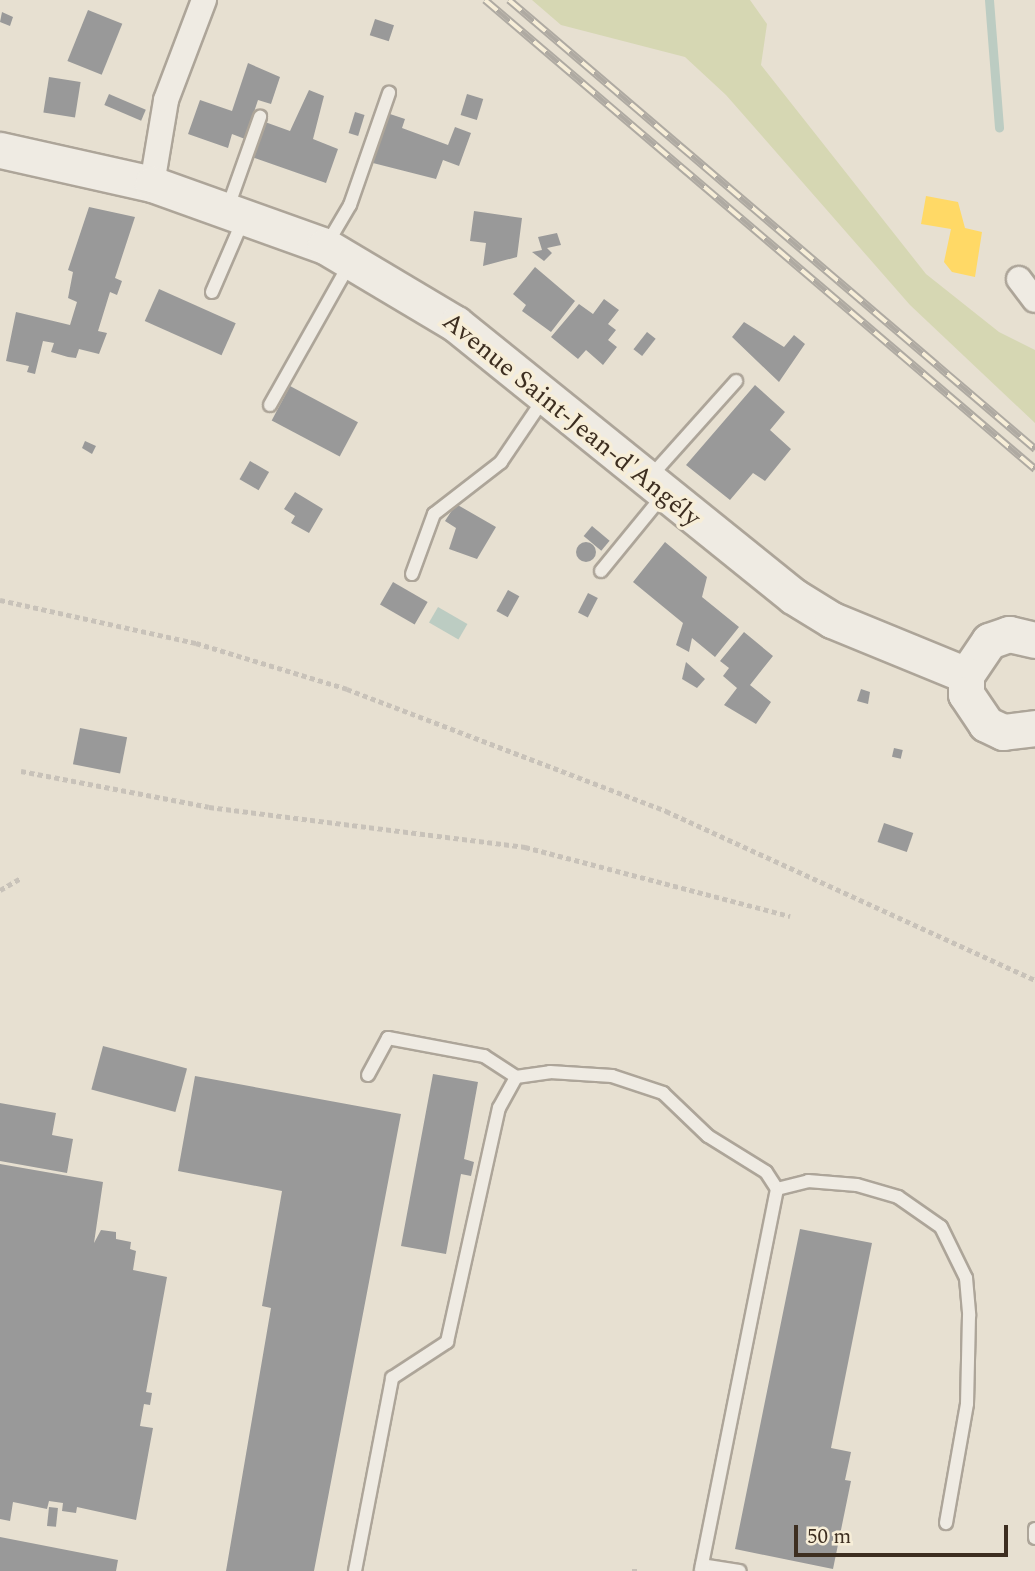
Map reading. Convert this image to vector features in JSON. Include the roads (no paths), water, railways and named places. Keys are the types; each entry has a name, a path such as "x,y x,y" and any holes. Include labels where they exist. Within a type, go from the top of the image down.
{"main road":[{"name":"Avenue Saint-Jean-d'Angély","path":"0,150 152,184 237,210 338,254 456,324 547,395 752,567 822,614 966,676"},
{"path":"1035,640 1009,634 989,641 966,676 966,694 986,724 1003,732 1035,728"}],"street":[{"path":"152,184 166,100 204,0"},
{"path":"1019,279 1035,300"}],"lane":[{"path":"270,405 338,254 350,205 389,93"},
{"path":"212,292 237,210 260,117"},
{"path":"601,572 656,487 736,381"},
{"path":"412,574 434,514 501,462 547,395"},
{"path":"368,1075 388,1038 484,1056 516,1077 612,1076 663,1093 708,1136 766,1172 777,1189 701,1568 740,1571"},
{"path":"355,1571 392,1378 447,1342 499,1108 516,1077"},
{"path":"777,1189 808,1181 857,1185 898,1197 941,1227 965,1278 969,1316 967,1404 946,1523"},
{"path":"1035,1529 1035,1538"}],"waterway":[{"path":"989,0 999,128"}],"railway":[{"path":"485,0 1035,469"},
{"path":"509,0 1035,449"}]}
